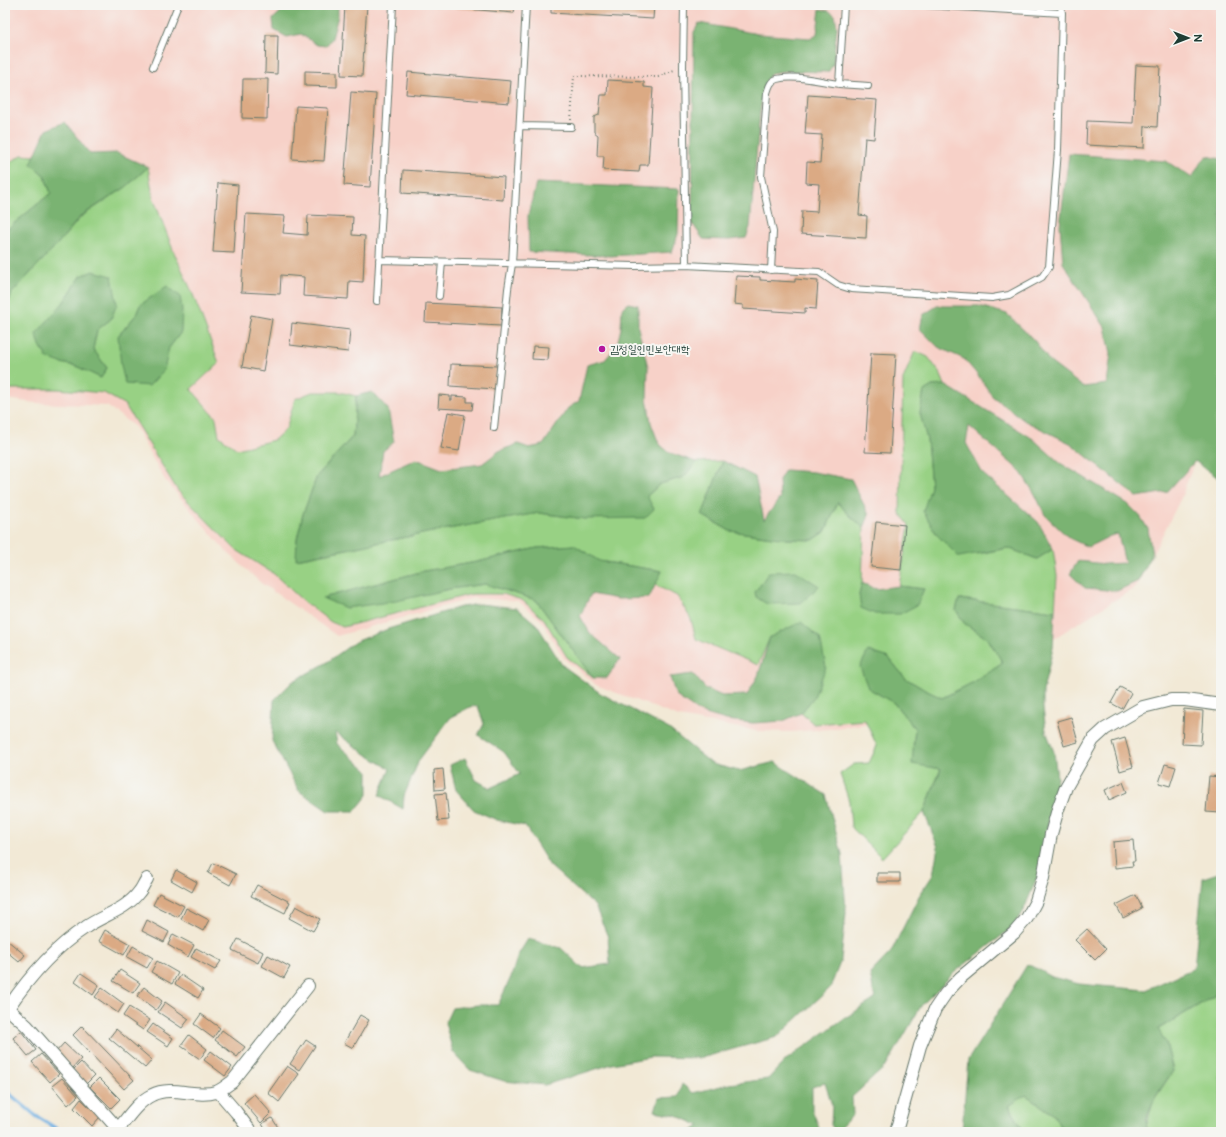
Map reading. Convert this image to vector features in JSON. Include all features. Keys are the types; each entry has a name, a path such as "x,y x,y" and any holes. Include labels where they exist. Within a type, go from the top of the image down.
{"street":[{"path":"895,1132 920,1046 935,1009 946,993 960,978 1014,933 1027,918 1036,901 1043,878 1051,834 1058,809 1066,787 1093,740 1105,729 1143,707 1171,700 1184,700 1221,705"},
{"path":"147,879 139,893 124,906 86,927 51,954 6,1007 27,1026 117,1131 144,1100 153,1094 162,1092 210,1093 218,1091 232,1082 308,986"},
{"path":"218,1091 251,1132"}],"lane":[{"path":"153,67 178,5"},
{"path":"377,301 393,5"},
{"path":"494,428 508,289 512,264 526,5"},
{"path":"684,5 683,67 686,265"},
{"path":"839,84 844,5"},
{"path":"925,5 1062,14"},
{"path":"379,260 512,264 635,266 686,265 818,272 838,285 851,289 992,298 1008,295 1042,277 1049,267 1058,150 1061,5"},
{"path":"771,270 772,232 761,176 767,93 770,83 776,79 789,78 868,86"},
{"path":"520,126 571,127"},
{"path":"439,296 442,262"}],"path":[{"path":"571,127 574,76 658,77 683,67"}],"shaded area":[{"name":"김정일인민보안대학","path":"5,5 1221,5 1221,273 1204,436 1181,498 1136,587 1043,645 896,720 791,732 757,731 679,717 596,685 564,659 541,620 518,601 473,598 337,636 261,583 225,550 165,480 135,427 107,406 36,403 5,399"}],"green space":[{"path":"299,5 338,5 338,16 332,38 326,46 317,45 301,34 287,37 274,30 273,19 284,9 299,8"},
{"path":"820,9 829,11 835,15 837,27 833,65 828,72 785,71 771,73 765,83 760,111 750,227 746,238 729,240 703,239 692,223 694,32 699,23 758,34 810,38 817,34"},
{"path":"65,122 90,154 117,153 148,167 126,187 81,216 12,293 5,312 5,231 51,193 44,175 31,164 46,130"},
{"path":"1069,154 1166,161 1192,178 1201,162 1207,156 1221,159 1221,480 1195,461 1167,492 1137,497 1070,443 1025,421 992,396 980,378 964,359 938,347 920,329 923,315 937,306 979,306 1007,314 1034,340 1050,362 1083,387 1107,384 1111,353 1105,327 1063,263 1060,225"},
{"path":"22,155 35,156 32,164 44,175 51,193 5,231 5,165"},
{"path":"148,167 153,197 219,363 191,389 216,418 219,436 237,449 274,440 286,429 295,399 312,392 340,392 356,396 353,436 317,476 303,514 297,539 297,559 442,530 539,513 585,519 647,496 660,484 684,477 696,462 723,461 702,515 730,531 787,539 813,540 825,532 838,502 847,513 864,528 862,583 859,595 875,614 924,589 899,586 909,525 900,513 903,379 915,351 928,357 940,373 945,385 932,386 924,391 920,413 927,440 931,487 924,511 937,535 978,554 1008,548 1037,559 1053,549 1057,576 1055,611 959,599 956,610 964,623 988,639 1003,663 974,682 942,698 905,678 889,658 868,652 868,688 894,703 915,729 913,746 941,768 924,812 882,858 851,827 849,801 840,774 854,764 869,763 877,746 865,720 814,724 801,713 814,697 770,637 758,665 696,639 691,619 677,596 655,585 662,571 599,561 574,545 537,548 477,562 424,571 323,598 450,589 485,584 536,600 593,678 567,657 544,619 522,600 503,594 472,594 343,627 331,622 303,601 274,574 235,549 178,491 125,405 104,393 58,389 5,389 5,312 12,293 82,216 126,187","holes":["81,277 111,319 97,330 93,349 107,368 101,378 76,366 61,363 63,303","140,305 181,332 169,348 118,336 136,315"]},
{"path":"536,183 679,189 678,234 672,252 611,256 529,252 528,216"},
{"path":"93,271 112,276 117,304 111,319 97,330 93,349 107,368 101,378 76,366 47,358 36,334 63,303 81,276"},
{"path":"167,286 180,296 182,309 181,332 169,348 164,370 149,386 125,384 121,365 118,336 136,315 140,305"},
{"path":"628,303 638,305 638,328 648,367 647,398 651,423 659,444 670,453 696,462 684,477 660,484 647,496 654,509 645,518 585,519 539,513 442,530 296,559 297,539 303,514 317,476 353,436 356,396 372,392 388,409 394,442 383,451 379,476 416,459 442,469 482,464 499,451 518,444 529,448 543,445 568,408 579,401 587,365 605,360 617,345 621,328 622,308"},
{"path":"945,385 1032,438 1060,463 1128,504 1140,516 1148,529 1152,555 1138,581 1117,591 1085,588 1070,574 1078,561 1105,564 1125,563 1118,534 1110,536 1088,547 1069,538 1045,515 1035,494 1020,471 969,426 966,443 983,474 1038,522 1053,549 1037,559 1008,548 959,557 937,535 923,511 931,487 927,440 920,413 924,391 932,386"},
{"path":"723,461 755,477 764,520 780,498 779,480 785,470 813,472 851,479 869,515 864,528 847,513 838,502 825,532 813,540 787,539 730,531 702,515"},
{"path":"574,545 599,561 662,571 649,598 618,599 591,594 580,616 590,633 620,659 607,678 593,678 536,600 485,584 450,589 396,601 346,608 322,598 424,571 477,562 537,548"},
{"path":"796,571 819,586 801,603 767,604 756,597 755,592 769,572"},
{"path":"862,583 876,589 899,586 924,589 917,605 900,614 875,614 861,608 859,595"},
{"path":"959,599 1055,611 1053,648 1043,691 1043,708 1046,731 1054,752 1057,778 1038,875 1025,907 1013,927 955,972 921,1006 887,1065 852,1097 853,1115 836,1132 831,1125 832,1105 825,1083 812,1087 812,1110 819,1127 815,1132 690,1132 700,1126 676,1115 655,1111 659,1098 678,1097 682,1084 693,1093 729,1084 768,1079 786,1060 842,1020 875,999 870,974 891,952 919,896 933,875 938,847 924,812 941,769 912,764 915,729 894,703 868,688 860,667 868,651 889,658 905,678 942,698 974,682 1003,663 988,639 964,623 956,610"},
{"path":"479,604 517,608 537,625 562,665 600,693 669,729 712,764 739,771 775,762 826,795 842,854 846,913 841,960 830,988 777,1037 701,1058 651,1057 612,1064 545,1085 504,1081 470,1070 453,1052 445,1023 452,1008 478,1005 498,1005 511,977 518,955 528,939 561,948 582,968 610,964 608,937 595,906 550,866 525,826 497,820 474,810 456,790 450,765 465,758 476,780 490,788 520,774 504,752 478,735 484,724 478,706 472,706 451,717 419,760 404,796 403,809 379,795 390,769 367,755 335,732 337,744 368,771 368,795 355,811 328,811 299,791 272,741 274,700 292,682 326,663 355,642 388,629 461,607"},
{"path":"801,622 820,638 826,667 814,697 801,713 783,721 753,723 726,720 699,712 676,696 670,677 693,674 706,689 722,696 747,695 758,676 770,637"},
{"path":"1221,872 1221,982 1214,996 1158,1029 1166,1043 1173,1071 1154,1100 1150,1109 1146,1125 1148,1132 1063,1132 1054,1115 1026,1095 1009,1106 1023,1130 1022,1132 962,1132 968,1060 1027,965 1034,967 1052,977 1079,984 1146,990 1194,968 1203,878"},
{"path":"1221,982 1221,1132 1148,1132 1146,1127 1153,1101 1173,1071 1166,1043 1157,1030 1214,996"},
{"path":"1026,1095 1054,1115 1063,1132 1022,1132 1023,1130 1009,1105"}],"building":[{"path":"345,5 367,5 362,76 341,75"},
{"path":"432,5 515,5 514,13"},
{"path":"551,5 654,5 653,19 551,13"},
{"path":"266,35 278,35 277,74 265,73"},
{"path":"1136,65 1160,66 1157,127 1145,126 1144,148 1086,145 1087,121 1133,123"},
{"path":"305,71 337,72 337,87 305,86"},
{"path":"408,72 511,81 509,103 406,94"},
{"path":"243,79 268,79 267,119 242,118"},
{"path":"608,80 644,82 644,87 653,88 648,165 640,165 639,172 603,170 604,156 597,156 598,135 594,132 594,117 599,115 601,95 607,95"},
{"path":"351,92 376,94 370,187 344,185"},
{"path":"808,95 877,100 874,139 865,138 859,215 867,216 866,238 801,234 802,211 817,212 819,184 806,183 807,162 820,163 822,135 805,134"},
{"path":"296,106 328,108 324,161 292,159"},
{"path":"403,170 504,177 503,200 402,193"},
{"path":"218,183 238,185 234,253 213,252"},
{"path":"246,214 285,216 283,233 307,235 308,215 353,217 352,235 365,236 363,282 349,281 348,299 303,296 304,277 281,275 280,294 241,292"},
{"path":"736,276 760,277 760,280 795,282 795,279 818,281 816,309 805,308 805,313 743,309 743,305 734,304"},
{"path":"426,303 502,307 501,326 425,322"},
{"path":"251,315 272,319 263,371 242,367"},
{"path":"292,323 350,330 348,352 290,345"},
{"path":"533,346 549,347 548,360 532,359"},
{"path":"871,353 896,354 890,453 865,452"},
{"path":"451,364 497,366 495,389 450,386"},
{"path":"439,395 450,396 450,400 452,400 452,396 467,397 467,402 473,402 472,410 438,408"},
{"path":"448,412 465,415 459,451 441,448"},
{"path":"876,522 905,525 901,570 871,567"},
{"path":"1120,687 1131,693 1122,709 1111,703"},
{"path":"1184,709 1203,711 1201,745 1182,744"},
{"path":"1071,717 1078,742 1064,746 1057,721"},
{"path":"1125,738 1133,767 1120,771 1112,742"},
{"path":"1165,764 1176,767 1170,786 1159,783"},
{"path":"443,769 445,789 435,790 434,770"},
{"path":"1209,776 1221,777 1221,813 1206,812"},
{"path":"1123,782 1127,792 1109,800 1105,790"},
{"path":"446,793 449,820 438,821 435,794"},
{"path":"1133,840 1135,861 1132,861 1133,866 1115,868 1113,842"},
{"path":"213,863 236,874 230,885 208,873"},
{"path":"176,870 197,882 192,892 171,880"},
{"path":"877,873 900,873 900,882 877,882"},
{"path":"257,885 290,902 285,913 251,896"},
{"path":"159,893 184,906 178,917 153,905"},
{"path":"1136,895 1142,908 1123,918 1116,905"},
{"path":"296,906 320,919 313,931 289,918"},
{"path":"186,908 209,920 203,931 181,919"},
{"path":"147,920 169,932 164,942 142,931"},
{"path":"1087,929 1106,949 1095,960 1075,940"},
{"path":"105,930 130,944 124,955 99,941"},
{"path":"173,934 194,945 188,957 168,945"},
{"path":"238,939 263,952 258,963 232,950"},
{"path":"7,940 25,955 19,962 5,950 5,942"},
{"path":"133,946 153,958 147,968 127,957"},
{"path":"196,948 221,961 215,970 191,957"},
{"path":"268,955 290,967 284,978 262,966"},
{"path":"157,961 178,973 172,984 151,972"},
{"path":"120,970 140,983 133,993 113,981"},
{"path":"81,973 99,985 93,995 75,982"},
{"path":"181,975 203,990 198,998 175,984"},
{"path":"144,987 162,1001 156,1010 137,996"},
{"path":"102,988 124,1004 118,1013 95,997"},
{"path":"165,1002 189,1019 182,1028 158,1012"},
{"path":"129,1007 150,1020 143,1030 123,1016"},
{"path":"201,1014 220,1028 213,1038 194,1024"},
{"path":"360,1015 369,1020 353,1048 344,1043"},
{"path":"153,1024 173,1038 168,1046 147,1032"},
{"path":"82,1026 134,1080 124,1089 73,1035"},
{"path":"116,1029 152,1060 145,1068 109,1038"},
{"path":"222,1030 245,1047 237,1057 215,1040"},
{"path":"21,1031 36,1050 28,1056 13,1038"},
{"path":"189,1035 207,1049 200,1059 181,1046"},
{"path":"306,1040 315,1046 299,1070 290,1064"},
{"path":"64,1043 81,1059 73,1068 56,1052"},
{"path":"211,1051 232,1067 225,1076 204,1060"},
{"path":"41,1054 59,1074 50,1082 32,1062"},
{"path":"81,1062 94,1076 86,1084 73,1070"},
{"path":"287,1066 299,1074 279,1102 268,1093"},
{"path":"62,1078 78,1096 68,1105 52,1086"},
{"path":"99,1078 120,1099 111,1108 90,1087"},
{"path":"254,1094 271,1113 261,1123 244,1103"},
{"path":"81,1099 100,1117 92,1126 74,1108"},
{"path":"272,1118 281,1132 267,1132 262,1124"}],"waterway":[{"path":"5,1090 36,1116 62,1132"}],"place":[{"name":"김정일인민보안대학","path":"602,349"}]}
